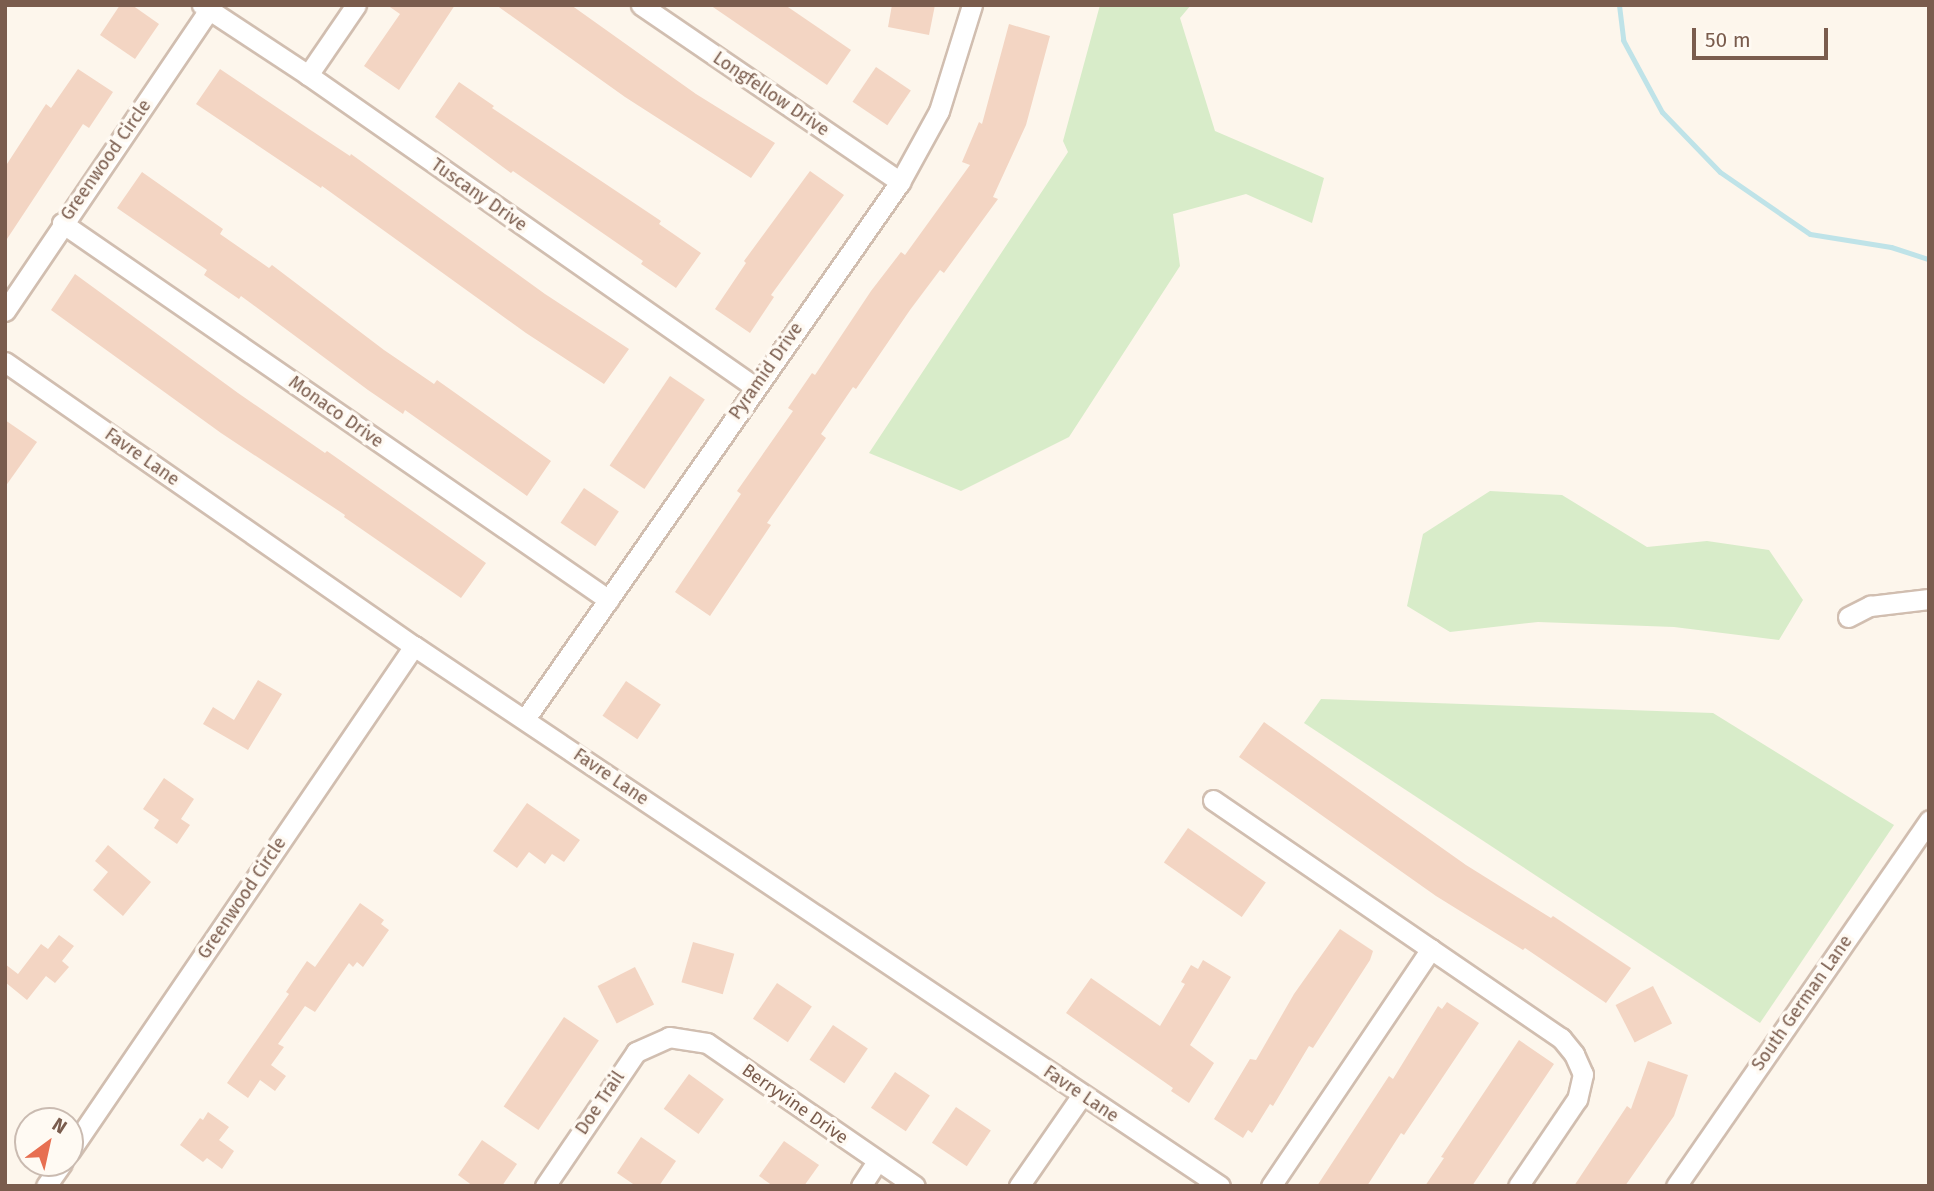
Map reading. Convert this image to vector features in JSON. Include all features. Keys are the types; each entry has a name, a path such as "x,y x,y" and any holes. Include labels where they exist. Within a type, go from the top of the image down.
{"street":[{"path":"308,75 356,5"},
{"name":"Longfellow Drive","path":"641,5 900,182"},
{"name":"Pyramid Drive","path":"525,719 900,182 939,111 972,5"},
{"name":"Tuscany Drive","path":"205,8 308,75 755,387"},
{"name":"Greenwood Circle","path":"5,311 205,8"},
{"name":"Monaco Drive","path":"62,223 609,600"},
{"name":"Favre Lane","path":"5,362 414,646 1220,1186"},
{"path":"1848,617 1870,606 1929,599"},
{"name":"Greenwood Circle","path":"84,1130 414,646"},
{"path":"1213,800 1560,1038 1574,1054 1583,1074 1577,1099 1518,1186"},
{"name":"South German Lane","path":"1676,1186 1929,820"},
{"path":"1271,1186 1431,949"},
{"name":"Berryvine Drive","path":"669,1037 707,1043 915,1186"},
{"name":"Doe Trail","path":"545,1186 636,1052 669,1037"},
{"path":"1019,1186 1082,1094"},
{"path":"861,1186 877,1161"}],"green space":[{"path":"1100,5 1191,5 1180,18 1215,131 1324,178 1312,223 1246,194 1173,214 1180,266 1069,437 961,491 869,453 1068,152 1063,141"},
{"path":"1490,491 1562,495 1647,547 1707,541 1769,550 1803,600 1779,640 1674,627 1538,622 1450,632 1407,606 1423,534"},
{"path":"1321,699 1713,713 1894,825 1760,1023 1304,723"}],"building":[{"path":"120,5 132,5 159,24 135,59 100,35"},
{"path":"387,5 455,5 399,90 364,66 400,14"},
{"path":"496,5 571,5 696,94 775,143 751,178 625,97"},
{"path":"710,5 785,5 851,50 827,85"},
{"path":"892,5 935,5 929,35 888,27"},
{"path":"1009,24 1050,36 1026,125 993,197 998,199 944,273 940,270 910,310 856,389 853,387 821,434 826,438 767,523 771,525 710,616 675,592 741,494 737,491 793,411 788,408 812,373 815,375 871,291 901,252 905,255 970,165 962,162 979,122 982,124"},
{"path":"876,67 911,90 887,125 853,102"},
{"path":"78,69 113,92 89,128 83,124 5,242 5,167 46,104 51,108"},
{"path":"220,69 350,156 351,154 545,294 629,349 604,384 526,333 322,186 321,188 196,104"},
{"path":"459,82 494,106 492,108 661,221 659,224 701,253 676,288 641,264 643,261 513,171 511,173 435,117"},
{"path":"810,171 844,195 771,295 774,297 750,333 715,309 746,263 744,261"},
{"path":"142,172 223,229 220,234 269,268 272,265 384,350 434,384 437,380 551,461 527,496 405,410 403,414 368,390 241,296 239,299 204,275 207,270 117,208"},
{"path":"75,274 238,393 325,453 327,451 486,563 461,598 344,517 345,515 221,433 51,310"},
{"path":"670,376 705,399 644,489 610,466"},
{"path":"5,420 37,442 5,487"},
{"path":"584,488 619,511 595,546 561,523"},
{"path":"258,680 282,694 248,750 203,724 213,707 234,720"},
{"path":"626,681 661,704 637,739 603,716"},
{"path":"1264,722 1466,865 1551,918 1553,916 1631,968 1606,1003 1525,948 1523,950 1436,896 1239,757"},
{"path":"164,778 194,799 181,819 190,825 177,844 154,828 159,820 143,809"},
{"path":"527,803 580,840 564,862 552,854 545,864 529,852 517,868 493,851"},
{"path":"1188,828 1266,882 1242,917 1164,862"},
{"path":"108,845 151,882 123,916 93,890 108,872 95,861"},
{"path":"360,903 384,920 381,924 389,930 363,967 357,962 353,967 349,963 315,1012 305,1006 278,1044 284,1047 271,1065 286,1076 275,1091 260,1080 248,1098 227,1083 289,994 286,992 307,961 315,967"},
{"path":"1340,929 1373,951 1370,960 1313,1048 1309,1046 1273,1106 1270,1104 1252,1133 1248,1130 1243,1138 1214,1119 1250,1059 1256,1060 1294,994"},
{"path":"59,935 74,946 62,961 69,967 55,983 46,976 27,1000 5,982 5,964 18,974 41,944 48,949"},
{"path":"693,942 734,954 723,994 681,982"},
{"path":"1203,960 1231,977 1190,1045 1214,1063 1189,1103 1171,1091 1173,1088 1066,1013 1091,978 1160,1026 1185,984 1181,982 1191,965 1198,969"},
{"path":"635,967 654,1004 617,1023 598,986"},
{"path":"777,983 812,1006 788,1042 753,1019"},
{"path":"1653,986 1672,1023 1635,1042 1616,1005"},
{"path":"1447,1002 1479,1023 1404,1135 1401,1133 1367,1186 1317,1186 1389,1076 1393,1079 1438,1006 1442,1009"},
{"path":"564,1017 599,1040 538,1130 504,1107"},
{"path":"833,1025 868,1048 844,1083 810,1060"},
{"path":"1519,1040 1554,1064 1472,1186 1425,1186 1444,1158 1441,1157"},
{"path":"1648,1061 1688,1075 1674,1116 1625,1186 1574,1186 1627,1106 1631,1109"},
{"path":"895,1072 930,1095 906,1131 871,1108"},
{"path":"689,1074 724,1099 699,1134 664,1109"},
{"path":"956,1107 991,1130 967,1166 932,1143"},
{"path":"208,1112 229,1127 219,1140 234,1151 222,1169 207,1158 203,1162 180,1145 200,1118 203,1120"},
{"path":"641,1137 676,1161 659,1186 636,1186 617,1173"},
{"path":"482,1140 517,1164 502,1186 473,1186 458,1175"},
{"path":"784,1141 819,1165 804,1186 773,1186 759,1176"}],"waterway":[{"path":"1619,5 1623,40 1662,112 1720,172 1810,234 1891,247 1929,259"}]}
